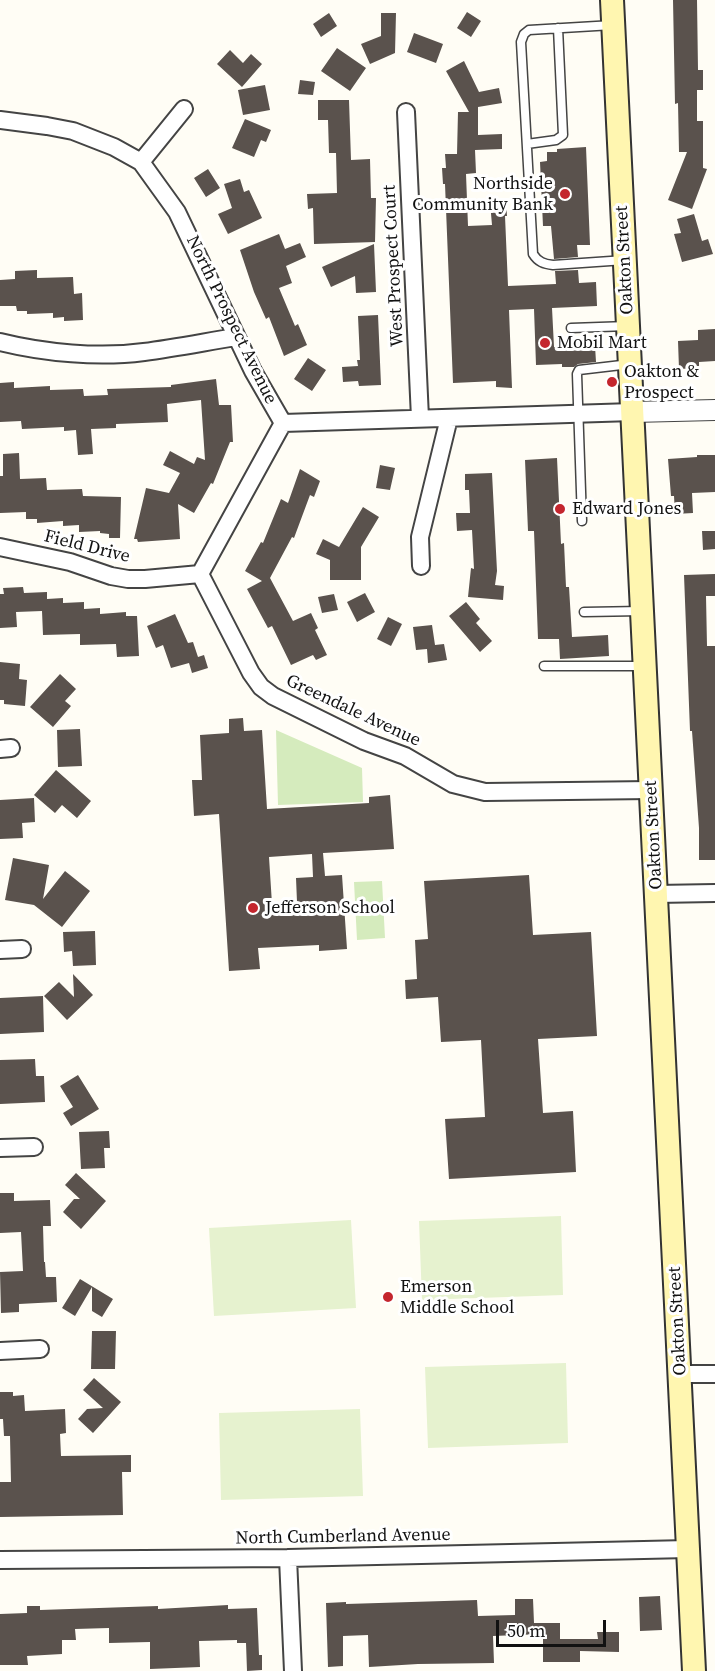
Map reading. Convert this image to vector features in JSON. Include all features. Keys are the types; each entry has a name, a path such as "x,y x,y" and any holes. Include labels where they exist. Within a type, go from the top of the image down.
{"main road":[{"name":"Oakton Street","path":"612,0 694,1671"}],"street":[{"path":"141,162 184,109"},
{"name":"West Prospect Court","path":"406,112 420,418"},
{"name":"North Prospect Avenue","path":"0,120 73,131 114,147 141,162 177,212 253,371 283,423 715,410"},
{"path":"0,342 39,350 107,354 142,353 236,337"},
{"path":"421,566 420,537 448,418"},
{"path":"200,574 283,423"},
{"name":"Field Drive","path":"0,547 70,562 111,576 128,579 200,574"},
{"name":"Greendale Avenue","path":"200,574 251,673 261,687 273,696 318,719 364,741 405,756 453,784 468,790 485,792 651,790"},
{"path":"656,894 715,893"},
{"path":"0,950 22,949"},
{"path":"0,1148 34,1147"},
{"path":"0,1351 40,1349"},
{"path":"680,1374 715,1374"},
{"name":"North Cumberland Avenue","path":"0,1560 288,1558 687,1549"},
{"path":"288,1558 293,1671"}],"lane":[{"path":"614,25 528,30 521,42 533,254 544,264 553,265 625,260"},
{"path":"527,144 556,140 563,135 558,28"},
{"path":"571,328 628,326"},
{"path":"582,521 577,374 579,370 630,364"},
{"path":"584,612 642,611"},
{"path":"543,666 645,666"}],"green space":[{"path":"276,730 362,768 363,802 278,805"},
{"path":"382,881 385,938 357,940 354,882"},
{"path":"561,1216 563,1295 422,1300 419,1221"},
{"path":"351,1220 356,1308 214,1316 209,1228"},
{"path":"566,1363 568,1443 428,1448 425,1367"},
{"path":"360,1409 363,1496 221,1500 219,1413"}],"building":[{"path":"673,0 697,0 698,70 703,70 703,90 697,90 697,121 703,121 703,168 707,169 692,209 668,200 687,152 679,152 678,103 675,104"},
{"path":"467,12 481,21 471,37 457,28"},
{"path":"329,13 337,26 321,37 313,24"},
{"path":"381,13 396,13 395,53 370,64 361,44 381,36"},
{"path":"414,33 443,44 436,63 407,52"},
{"path":"337,48 366,68 350,91 321,71"},
{"path":"230,50 243,63 251,54 262,64 242,87 217,64"},
{"path":"464,61 479,92 499,88 502,103 478,107 478,135 502,134 502,149 475,150 476,173 466,174 468,226 492,225 490,202 506,201 508,286 556,284 555,271 578,270 579,283 596,282 597,306 552,308 554,347 595,346 596,362 578,364 574,367 562,367 562,364 536,365 534,309 509,310 512,388 496,387 496,381 453,383 445,184 443,184 442,168 446,168 445,154 457,154 458,112 469,112 446,71"},
{"path":"300,80 315,82 313,95 298,94"},
{"path":"265,85 270,110 243,115 238,90"},
{"path":"318,100 349,100 351,160 370,159 371,198 376,198 375,242 314,244 313,208 308,209 307,194 337,193 336,153 329,153 328,120 318,120"},
{"path":"245,119 271,130 266,142 261,140 254,157 232,148"},
{"name":"Northside Community Bank","path":"586,147 590,245 577,245 578,257 554,259 551,226 543,226 540,162 547,161 547,152"},
{"path":"208,169 220,188 206,197 194,178"},
{"path":"240,179 244,192 249,190 262,218 228,234 218,214 232,208 224,184"},
{"path":"694,214 702,241 708,239 713,254 682,262 674,234 681,233 677,219"},
{"path":"279,234 285,249 300,243 306,257 286,266 292,283 279,288 295,326 298,324 307,345 284,356 269,317 266,319 254,292 240,250"},
{"path":"374,244 376,292 356,293 355,276 331,287 322,267"},
{"path":"37,270 37,278 73,277 74,294 82,293 83,320 64,321 64,317 53,318 53,313 27,314 27,311 17,311 16,306 0,306 0,280 15,279 15,271"},
{"path":"378,315 381,385 359,386 358,381 343,382 342,367 358,366 357,360 360,360 358,316"},
{"path":"715,329 715,361 699,362 699,368 679,369 678,341 698,340 698,330"},
{"path":"308,358 326,370 312,391 294,379"},
{"path":"216,379 219,405 231,405 233,442 230,442 213,484 211,483 194,513 178,504 180,539 138,542 134,539 146,488 169,493 180,473 163,465 170,451 194,464 197,457 205,460 201,400 167,404 168,422 116,424 116,428 91,429 93,454 78,455 76,430 64,431 64,427 22,429 21,421 0,422 0,383 14,382 14,388 50,386 50,390 83,389 84,396 108,395 107,389 171,387 171,385"},
{"path":"19,453 20,479 46,478 47,490 82,489 83,496 121,497 120,538 109,538 109,534 100,533 100,531 79,532 79,525 63,526 63,521 37,523 37,519 26,519 26,512 0,513 0,476 3,476 3,454"},
{"path":"697,455 715,455 715,492 692,493 693,513 675,514 668,459 697,457"},
{"path":"557,458 561,544 564,543 572,637 608,635 609,656 560,659 559,639 538,639 534,531 528,531 525,460"},
{"path":"380,465 395,468 390,490 376,488"},
{"path":"300,469 320,481 314,497 310,495 294,538 292,537 270,578 293,621 311,613 318,628 315,630 327,655 316,660 313,655 291,665 272,626 268,628 247,589 262,581 245,571 261,542 263,543 281,499 288,503"},
{"path":"492,473 497,571 495,585 504,586 503,600 468,597 471,568 474,569 472,530 457,531 456,513 470,513 469,490 465,490 465,474"},
{"path":"363,507 379,517 361,547 361,580 330,580 330,560 316,554 323,539 339,547"},
{"path":"702,531 715,531 715,549 703,550"},
{"path":"715,574 715,596 706,596 707,646 715,646 715,860 699,860 699,828 692,731 690,731 684,575"},
{"path":"23,587 24,593 47,592 47,599 63,598 63,603 84,602 84,609 100,608 100,614 126,612 126,616 137,616 139,656 117,657 116,644 80,645 80,634 43,635 42,611 16,612 17,627 0,628 0,594 4,594 3,588"},
{"path":"365,593 375,612 357,622 347,602"},
{"path":"334,594 338,610 322,613 318,597"},
{"path":"466,602 480,619 476,623 492,641 480,652 449,616"},
{"path":"175,614 188,643 193,642 198,657 204,655 208,668 192,673 189,663 171,668 163,645 156,648 147,626"},
{"path":"388,617 402,624 391,646 377,639"},
{"path":"432,625 435,645 444,644 447,660 428,663 427,649 416,650 413,627"},
{"path":"0,662 20,664 19,679 27,680 25,706 4,704 4,700 0,700"},
{"path":"60,674 76,689 65,701 71,706 53,727 30,707"},
{"path":"243,718 244,731 262,730 267,809 369,803 369,797 390,795 394,849 323,853 325,876 342,875 347,949 319,951 319,945 258,948 260,969 229,971 219,814 194,816 192,780 202,780 200,735 229,733 229,719","holes":["312,854 313,877 296,878 297,902 272,904 269,857"]},
{"path":"80,729 82,766 58,767 57,730"},
{"path":"56,770 91,801 77,818 62,805 55,813 34,795"},
{"path":"34,798 35,822 22,823 23,838 0,839 0,800"},
{"path":"13,858 49,865 43,899 65,871 90,891 62,927 34,905 5,900"},
{"path":"529,875 533,935 591,932 597,1036 538,1039 543,1113 573,1111 576,1172 449,1179 445,1119 485,1117 481,1040 441,1042 438,997 406,999 405,980 417,979 415,940 428,939 424,881"},
{"path":"95,931 96,965 73,966 72,951 64,952 63,932"},
{"path":"73,974 93,995 67,1020 44,996 59,982 74,997"},
{"path":"43,996 44,1032 0,1034 0,998"},
{"path":"35,1059 36,1076 44,1076 45,1102 0,1104 0,1060"},
{"path":"78,1075 99,1109 71,1126 63,1113 73,1107 60,1086"},
{"path":"109,1131 110,1148 104,1148 105,1168 81,1169 79,1132"},
{"path":"76,1173 106,1201 81,1229 63,1212 74,1199 80,1199 65,1185"},
{"path":"0,1193 14,1193 14,1201 50,1200 51,1226 43,1226 44,1262 46,1277 56,1277 57,1302 19,1304 19,1312 1,1313 0,1272 23,1271 21,1232 0,1233"},
{"path":"80,1279 113,1299 102,1317 92,1311 92,1287 75,1316 62,1308"},
{"path":"92,1331 116,1331 115,1369 91,1369"},
{"path":"94,1378 121,1402 93,1433 78,1419 87,1409 103,1408 83,1390"},
{"path":"0,1392 13,1392 13,1396 24,1395 25,1411 65,1409 66,1433 60,1434 61,1456 131,1455 131,1472 122,1472 123,1515 0,1517 0,1482 11,1482 10,1436 4,1436 3,1419 0,1419"},
{"path":"660,1596 662,1630 640,1631 639,1597"},
{"path":"515,1599 533,1599 534,1623 560,1623 560,1639 598,1639 597,1632 619,1632 619,1652 580,1651 580,1662 543,1662 543,1634 493,1636 494,1663 369,1667 368,1635 343,1636 343,1666 328,1667 326,1603 477,1600 478,1616 515,1615"},
{"path":"228,1605 228,1609 257,1608 262,1670 247,1671 246,1643 237,1643 237,1640 199,1641 200,1667 150,1669 150,1642 109,1643 109,1628 75,1629 76,1640 62,1640 62,1654 27,1656 28,1665 0,1665 0,1614 27,1613 27,1606 40,1606 40,1610 158,1606 158,1609"}],"place":[{"name":"Northside Community Bank","path":"565,194"},
{"name":"Mobil Mart","path":"545,343"},
{"name":"Oakton & Prospect","path":"612,382"},
{"name":"Edward Jones","path":"560,509"},
{"name":"Jefferson School","path":"253,908"},
{"name":"Emerson Middle School","path":"388,1297"}]}
